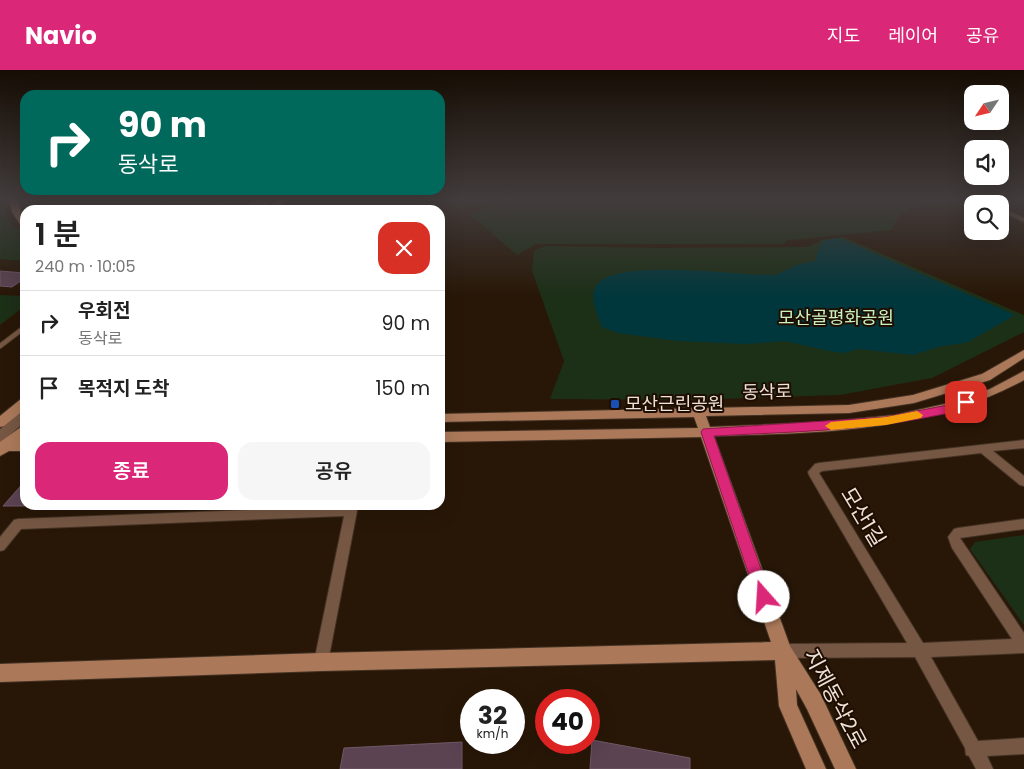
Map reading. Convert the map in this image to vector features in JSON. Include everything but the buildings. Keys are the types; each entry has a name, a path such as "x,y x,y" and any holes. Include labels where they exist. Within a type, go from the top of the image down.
{"main road":[{"name":"동삭로","path":"445,418 849,409 914,399 986,377 1024,353"},
{"name":"동삭로","path":"445,437 707,432 851,425 886,421 950,408 1012,383 1024,375"},
{"path":"20,411 1,446 20,446"},
{"name":"지제동삭2로","path":"699,413 783,651 814,702 846,769"},
{"name":"지제동삭2로","path":"783,651 788,706 816,769"},
{"path":"0,673 321,662 783,651"}],"street":[{"name":"모산1길","path":"985,769 972,749 919,650 813,472 819,467 1024,444"},
{"path":"983,449 1024,482"},
{"path":"0,546 18,524 351,512 321,662"},
{"path":"1024,524 958,533 954,537 956,544 1024,646"},
{"path":"783,651 919,650 1024,646"},
{"path":"972,749 1024,746"}],"lane":[{"path":"0,346 20,331"}],"green space":[{"path":"0,232 20,232 20,261 0,259"},
{"path":"490,232 874,232 788,240 783,244 536,244 517,255"},
{"name":"모산골평화공원","path":"843,237 1024,315 1024,332 932,378 840,395 689,400 550,399 564,361 532,271 534,250 547,246 659,248 808,247 822,240"},
{"path":"0,295 20,296 20,310 0,325"},
{"path":"1024,535 1024,625 970,549 975,542"}],"water":[{"path":"839,238 1015,315 968,342 938,347 913,355 859,349 843,353 785,341 748,344 678,341 618,333 602,327 595,307 593,296 596,286 607,277 626,272 651,270 775,275 797,265 815,261 824,240"}],"slow traffic":[{"path":"831,426 886,421 917,415"}],"place":[{"name":"모산근린공원","path":"615,404"}],"route":[{"path":"764,597 707,432 851,425 886,421 950,408 966,402"}]}
